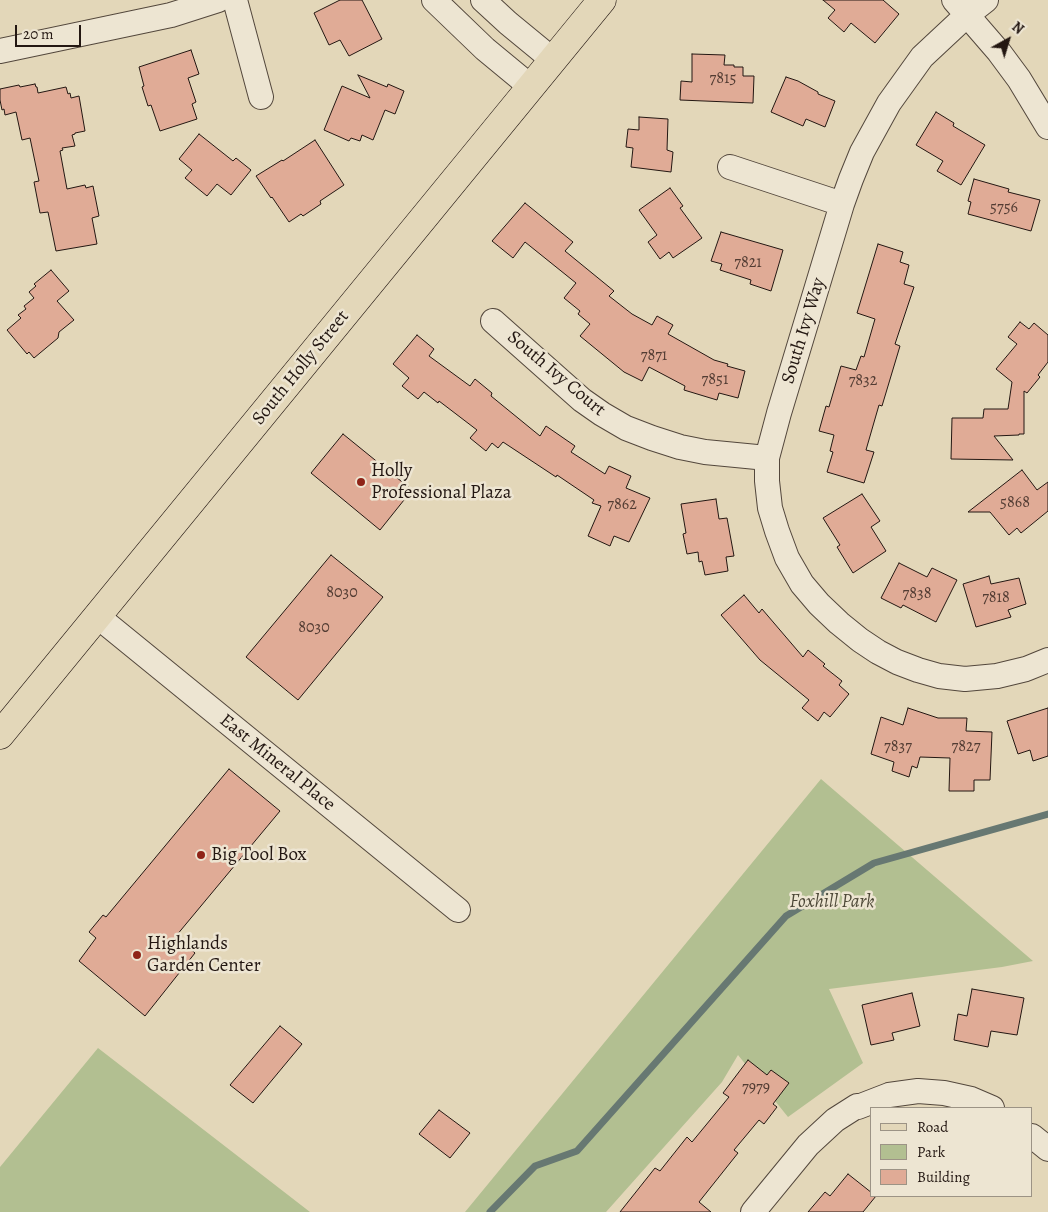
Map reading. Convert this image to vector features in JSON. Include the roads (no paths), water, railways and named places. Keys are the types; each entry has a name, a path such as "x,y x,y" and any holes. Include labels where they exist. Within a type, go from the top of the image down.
{"main road":[{"name":"South Holly Street","path":"0,735 602,0"}],"street":[{"path":"0,51 171,15 218,0"},
{"path":"235,0 261,97"},
{"path":"434,0 485,49 530,87"},
{"path":"483,0 553,60"},
{"name":"South Ivy Way","path":"986,0 960,8 889,103 862,152 842,204 778,413 767,458 767,481 770,508 777,531 787,558 802,584 819,604 860,640 878,652 918,670 939,676 965,679 998,676 1026,669 1048,660"},
{"path":"960,8 999,52 1048,127"},
{"path":"730,168 842,204"},
{"name":"South Ivy Court","path":"492,321 582,400 626,428 680,447 705,452 767,458"},
{"name":"East Mineral Place","path":"98,616 458,910"},
{"path":"753,1212 808,1145 835,1120 857,1106 889,1095 918,1091 944,1093 970,1099 990,1107"},
{"path":"1033,1137 1048,1149"}],"waterway":[{"path":"490,1212 535,1166 577,1151 786,916 874,863 1048,814"}],"place":[{"name":"Holly Professional Plaza","path":"361,482"},
{"name":"Big Tool Box","path":"201,855"},
{"name":"Highlands Garden Center","path":"137,955"}],"park label":[{"name":"Foxhill Park","path":"832,902"}]}
